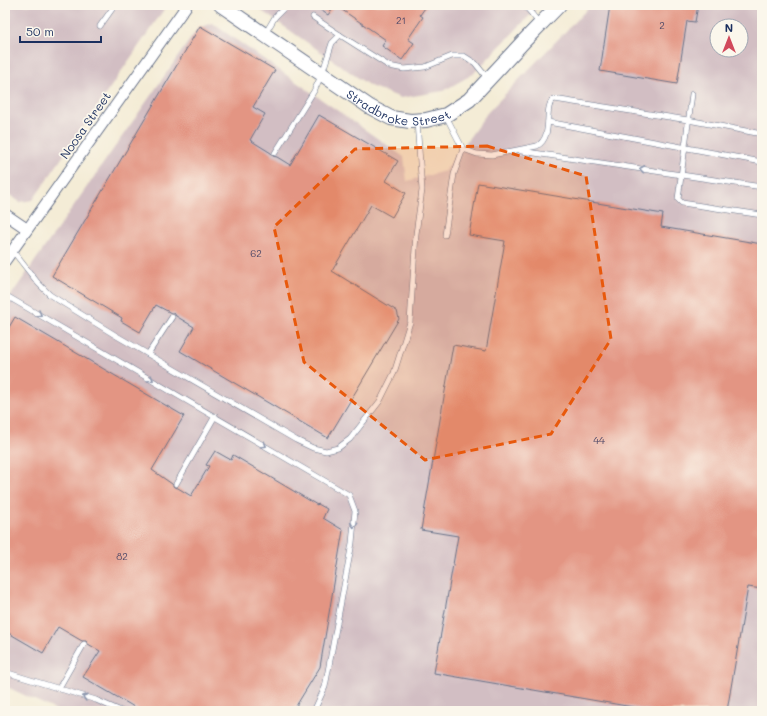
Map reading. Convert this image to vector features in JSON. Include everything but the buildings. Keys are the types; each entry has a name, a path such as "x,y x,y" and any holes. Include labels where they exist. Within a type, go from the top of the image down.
{"street":[{"name":"Noosa Street","path":"5,261 187,5"},
{"name":"Stradbroke Street","path":"221,5 370,107 391,118 410,121 426,120 446,115 469,100 559,5"},
{"path":"5,214 27,229"}],"lane":[{"path":"100,26 115,5"},
{"path":"265,35 275,17 287,5"},
{"path":"526,6 540,24"},
{"path":"313,17 390,66 404,69 425,67 452,56 464,56 475,63 488,79"},
{"path":"275,153 314,91 322,74 332,43 340,35"},
{"path":"692,94 678,199 682,203 762,215"},
{"path":"446,115 463,149 484,155 518,151 541,144 546,138 550,103 554,99 688,120 762,134"},
{"path":"12,250 50,295 296,440 313,448 326,451 338,448 350,439 380,401 394,373 410,322 416,234 422,190 416,121"},
{"path":"548,122 762,162"},
{"path":"445,235 454,174 463,149"},
{"path":"518,151 762,188"},
{"path":"5,295 349,495 355,511 352,543 325,687 314,711"},
{"path":"148,354 172,317"},
{"path":"176,484 215,416"},
{"path":"59,688 84,644"},
{"path":"5,672 96,700 121,711"}],"highlighted area":[{"path":"487,146 586,176 611,339 551,434 425,460 304,362 274,227 355,149"}],"shaded area":[{"path":"5,5 167,5 33,200 20,202 5,192"},
{"path":"253,5 540,5 473,74 443,91 401,98 370,86"},
{"path":"591,5 762,5 762,711 58,711 5,686 5,304 198,28 212,23 404,157 407,181 445,171 487,113"}]}
